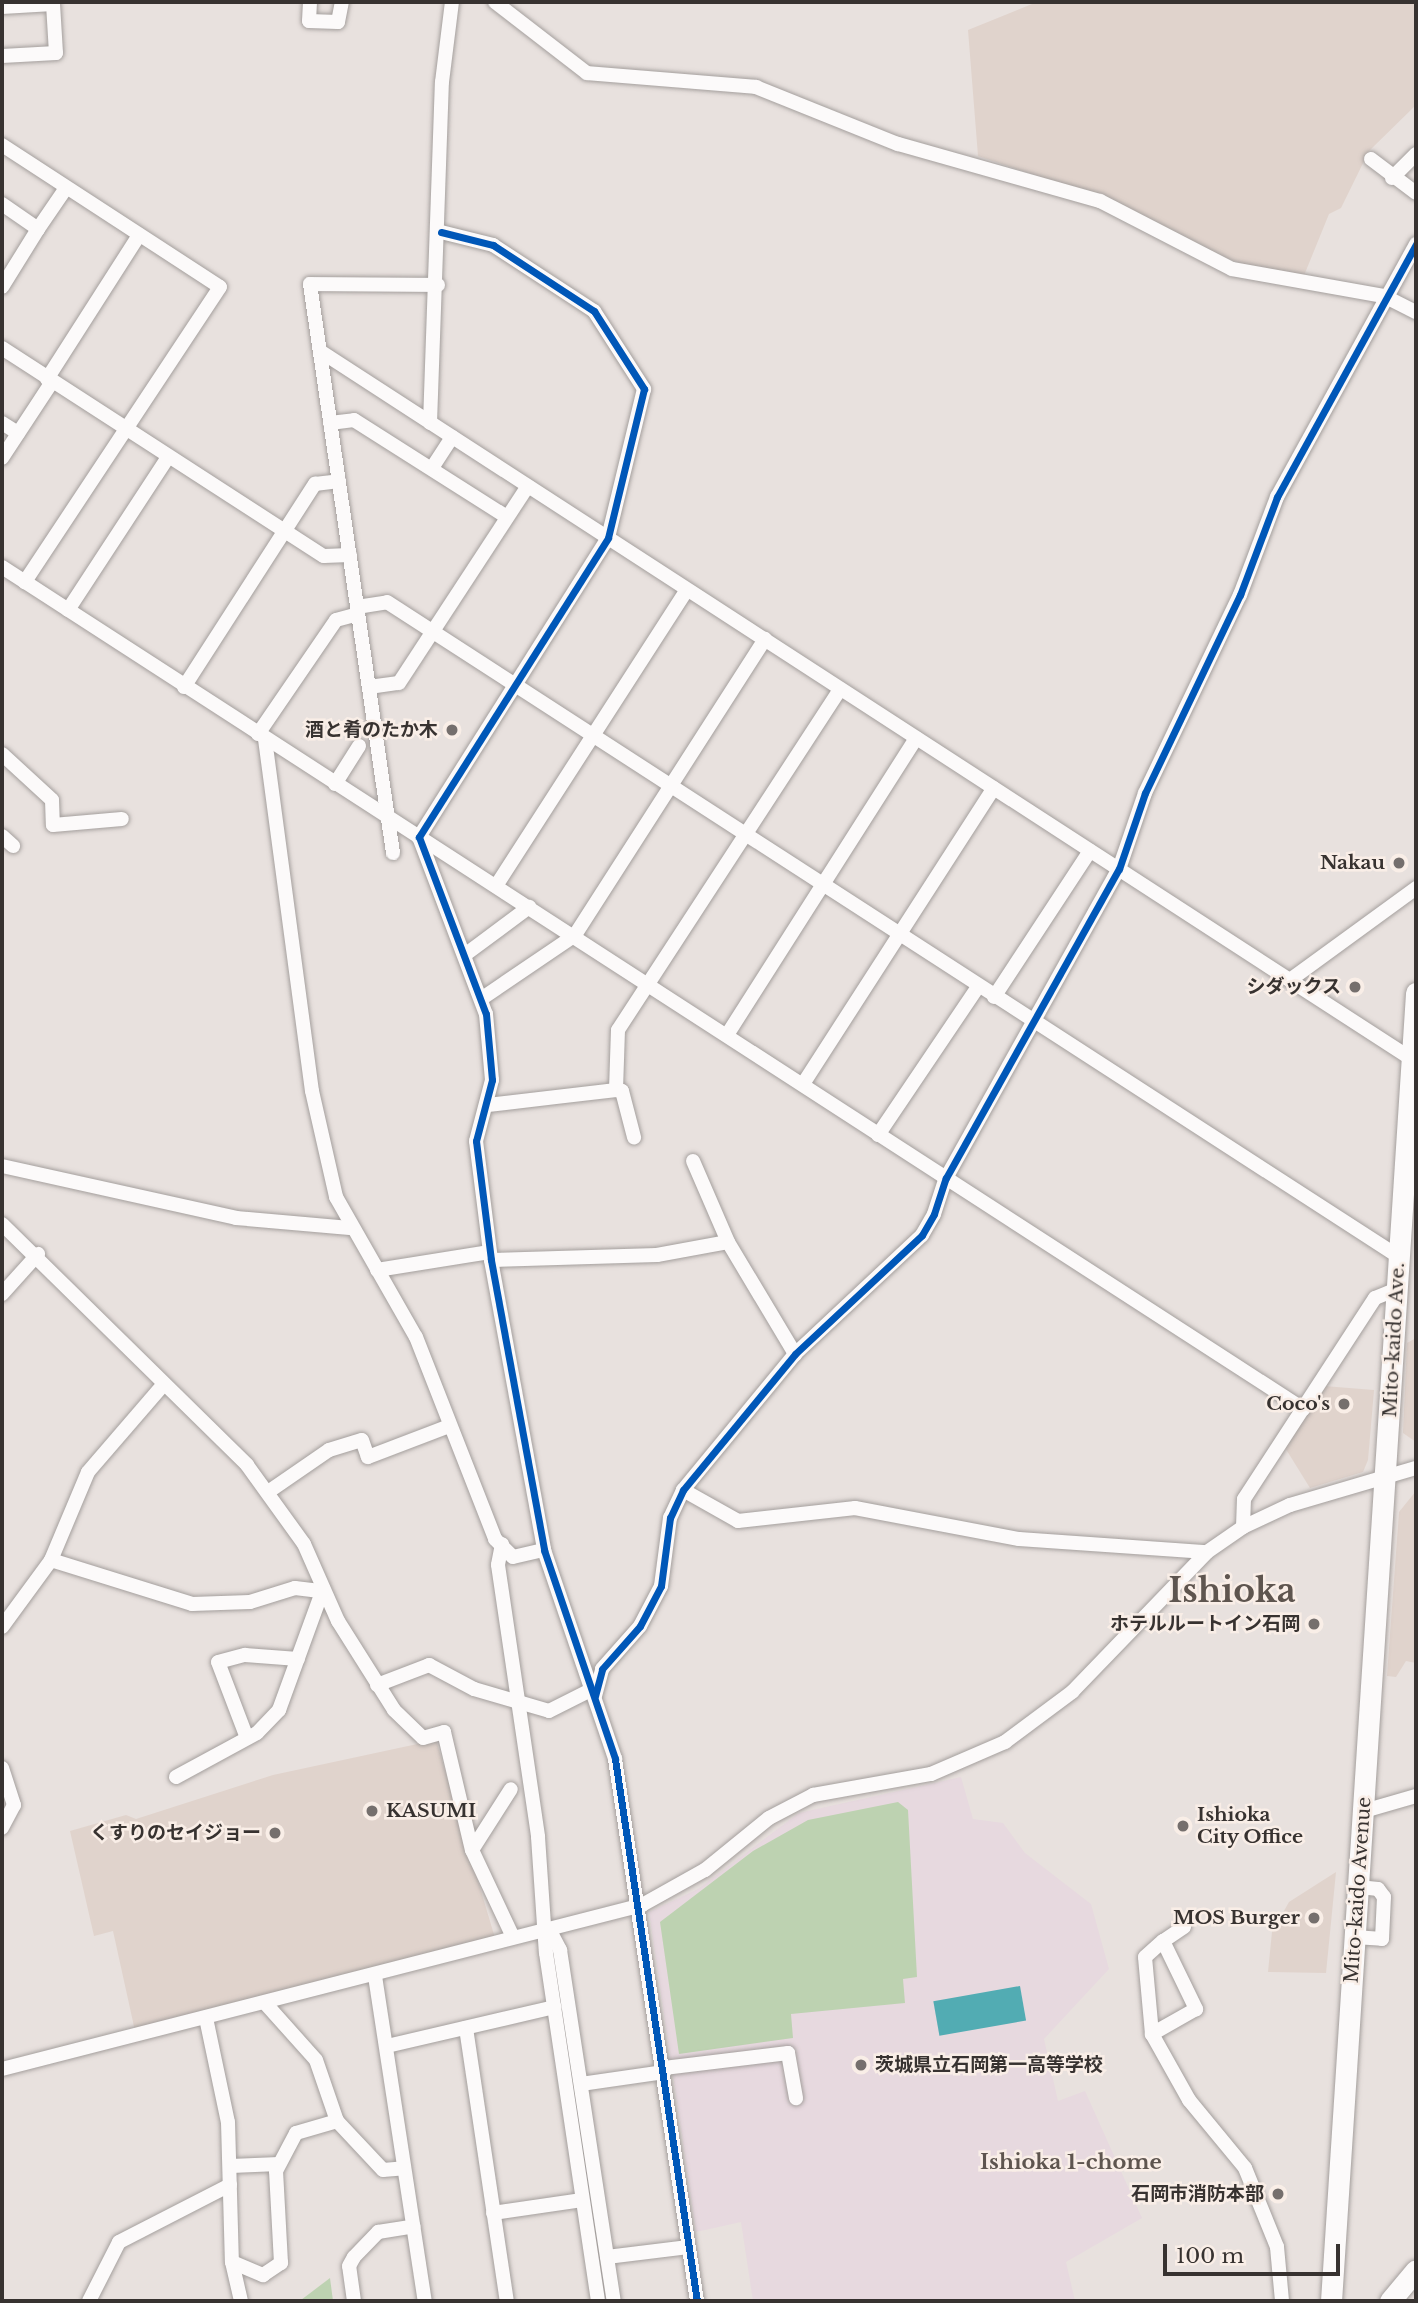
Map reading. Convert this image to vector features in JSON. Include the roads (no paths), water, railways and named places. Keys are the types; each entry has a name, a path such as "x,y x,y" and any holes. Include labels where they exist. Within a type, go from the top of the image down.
{"highway":[{"name":"Mito-kaido Ave.","path":"1387,1478 1399,1256 1408,1229 1416,993"},
{"name":"Mito-kaido Avenue","path":"1331,2301 1387,1478"},
{"path":"1390,2301 1416,2270"}],"street":[{"path":"310,2 309,21 338,22 342,2"},
{"path":"430,422 441,232 442,82 452,2"},
{"path":"495,2 587,73 757,87 898,144 1100,201 1232,269 1384,296 1416,312"},
{"path":"2,7 53,5 55,53 2,56"},
{"path":"2,145 219,286 24,582"},
{"path":"1392,178 1416,154"},
{"path":"1371,159 1392,178 1416,194"},
{"path":"2,287 66,188"},
{"path":"2,204 38,229"},
{"path":"419,837 513,683 608,538 644,405 637,370 594,311 493,245 441,232"},
{"path":"2,458 139,235"},
{"path":"377,1685 429,1665 516,1702 549,1712 592,1693 610,1656 654,1603 666,1569 673,1505 683,1490 795,1354 922,1236 946,1178 1119,869 1145,793 1240,595 1277,497 1384,296 1416,244"},
{"path":"393,853 310,284 438,285"},
{"path":"2,348 324,556 349,555"},
{"path":"320,351 1414,1061"},
{"path":"330,423 354,420 507,517"},
{"path":"2,423 18,433"},
{"path":"432,468 452,437"},
{"path":"68,610 168,457"},
{"path":"184,687 314,484 339,481"},
{"path":"369,688 399,683 528,486"},
{"path":"2,566 184,687 648,982 878,1135 1303,1409"},
{"path":"496,886 687,590"},
{"path":"544,1550 513,1557 502,1544 471,1490 416,1337 350,1228 336,1197 312,1091 261,736 335,620 387,601 902,935 993,998 1399,1256"},
{"path":"481,999 575,935 765,639"},
{"path":"616,1090 618,1030 748,836 840,689"},
{"path":"727,1035 825,885 916,738"},
{"path":"335,784 359,746"},
{"path":"2,754 52,800 53,825 122,819"},
{"path":"803,1084 902,935 994,789"},
{"path":"419,837 481,999 492,1080 488,1105 476,1141 491,1256 544,1550 615,1759 642,1905 697,2301"},
{"path":"993,998 1090,851"},
{"path":"1290,980 1416,888"},
{"path":"466,954 529,907"},
{"path":"878,1135 978,987"},
{"path":"488,1105 622,1091 634,1136"},
{"path":"693,1161 728,1242 795,1354"},
{"path":"2,1166 236,1218 350,1228"},
{"path":"2,1224 38,1254 163,1385 235,1451 304,1544 320,1590 377,1685 423,1738 444,1732 472,1850 513,1937"},
{"path":"377,1270 491,1256 657,1255 728,1242"},
{"path":"2,1294 38,1254"},
{"path":"1243,1527 1244,1499 1376,1298 1397,1289"},
{"path":"2,1627 51,1560 88,1472 163,1385"},
{"path":"268,1492 329,1450 362,1440 368,1457 449,1426"},
{"path":"2,2069 375,1976 513,1937 642,1905 705,1870 769,1818 813,1795 931,1773 1005,1742 1072,1692 1207,1552 1243,1527 1290,1505 1416,1468"},
{"path":"683,1490 738,1521 855,1508 1020,1539 1207,1552"},
{"path":"502,1544 498,1565 549,1929 555,2007 598,2301"},
{"path":"51,1560 192,1604 250,1602 295,1588 320,1590"},
{"path":"176,1777 247,1738 279,1710 320,1590"},
{"path":"247,1738 218,1661 245,1655 298,1660"},
{"path":"2,1768 14,1797 2,1828"},
{"path":"472,1850 511,1789"},
{"path":"1364,1811 1416,1796"},
{"path":"1184,1927 1145,1957 1152,2034 1189,2100 1245,2168 1277,2247 1282,2301"},
{"path":"549,1929 560,1950 614,2301"},
{"path":"1152,2034 1196,2009 1163,1941"},
{"path":"375,1976 425,2301"},
{"path":"265,2003 316,2060 337,2121 383,2170 404,2168"},
{"path":"387,2046 555,2007"},
{"path":"206,2018 231,2166 232,2262 241,2301"},
{"path":"466,2028 507,2301"},
{"path":"581,2084 788,2053 796,2098"},
{"path":"232,2262 263,2275 281,2263 279,2164 296,2133 337,2121"},
{"path":"231,2166 279,2164"},
{"path":"89,2301 119,2242 230,2185"},
{"path":"494,2213 582,2200"},
{"path":"354,2301 349,2266 355,2257 378,2232 414,2226"},
{"path":"607,2258 688,2247"}],"water":[{"path":"1020,1986 1026,2020 939,2036 933,2001"}],"place":[{"name":"酒と肴のたか木","path":"452,730"},
{"name":"Nakau","path":"1399,863"},
{"name":"シダックス","path":"1355,987"},
{"name":"Coco's","path":"1344,1404"},
{"name":"ホテルルートイン石岡","path":"1314,1624"},
{"name":"KASUMI","path":"372,1811"},
{"name":"Ishioka City Office","path":"1183,1826"},
{"name":"くすりのセイジョー","path":"275,1833"},
{"name":"MOS Burger","path":"1314,1918"},
{"name":"茨城県立石岡第一高等学校","path":"861,2065"},
{"name":"石岡市消防本部","path":"1278,2194"}],"district":[{"name":"Ishioka","path":"1232,1591"},
{"name":"Ishioka 1-chome","path":"1071,2162"}]}
